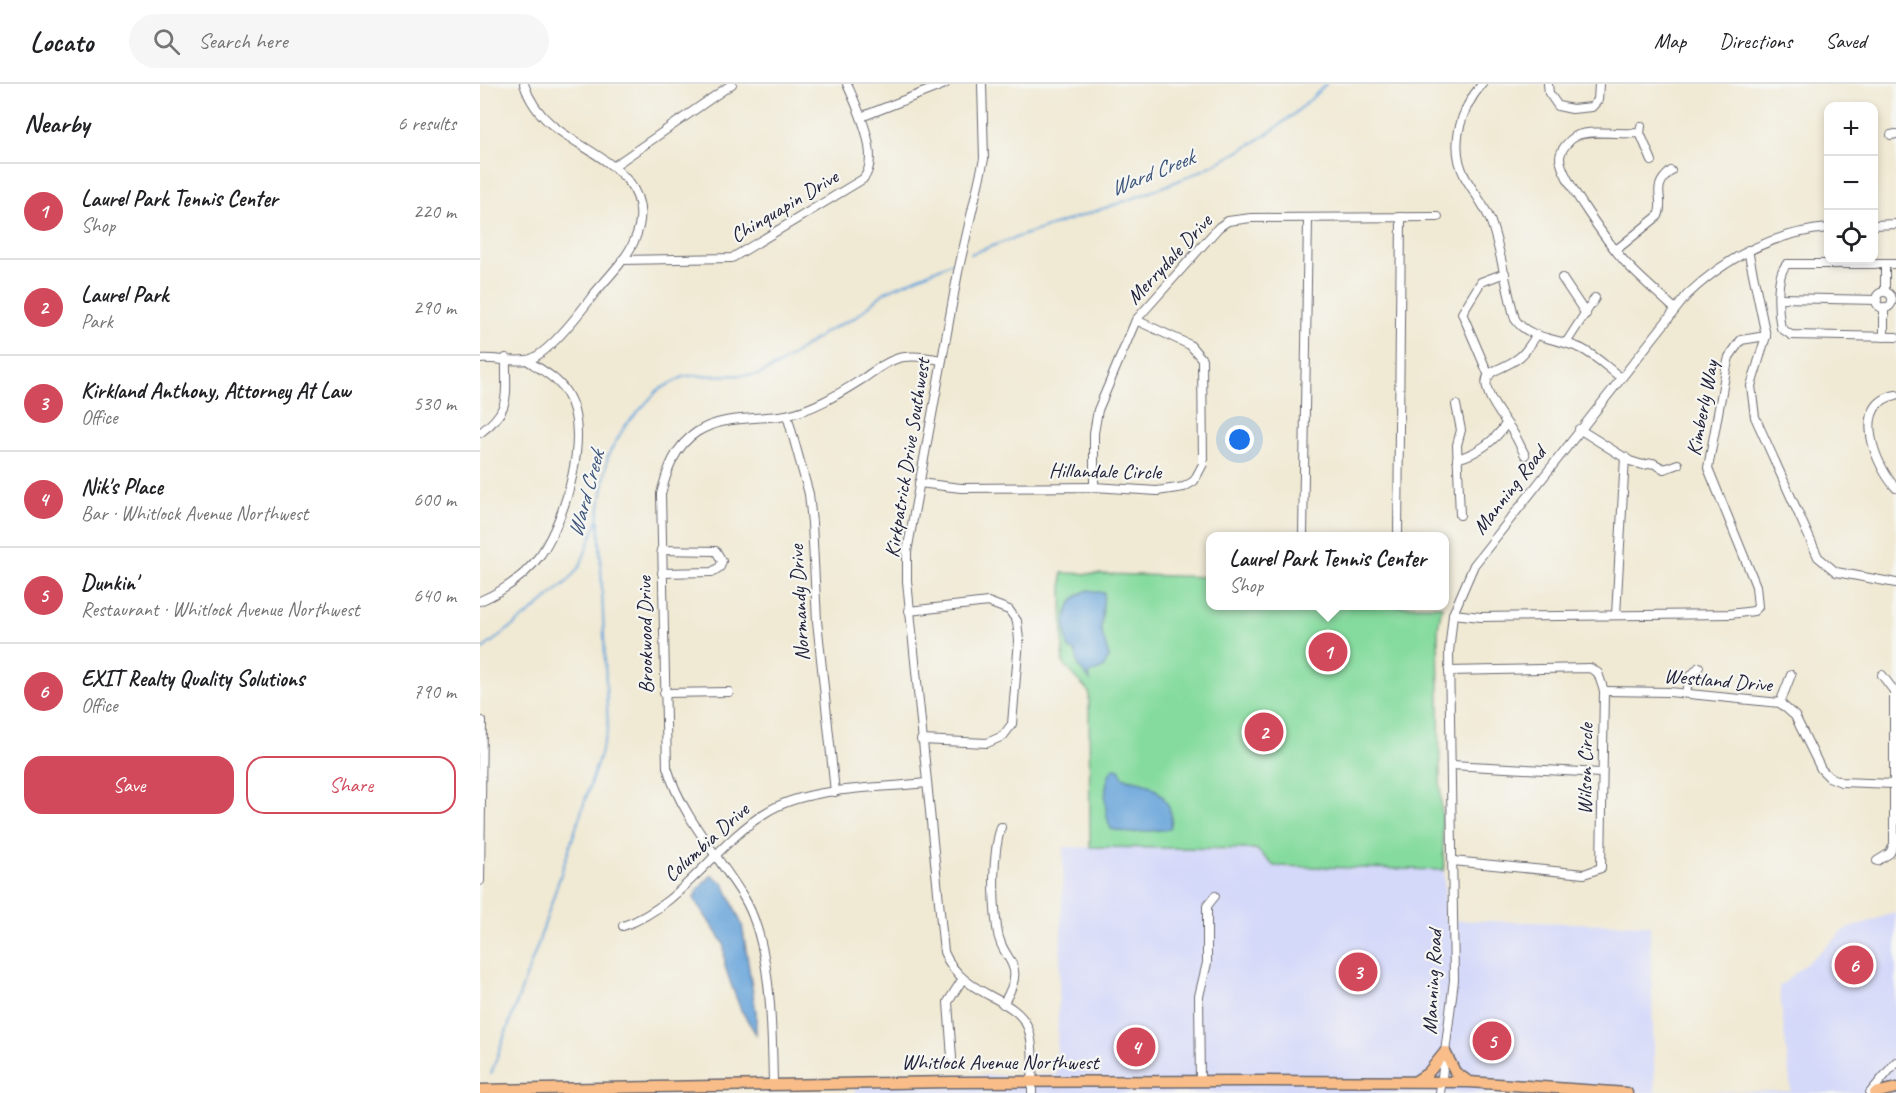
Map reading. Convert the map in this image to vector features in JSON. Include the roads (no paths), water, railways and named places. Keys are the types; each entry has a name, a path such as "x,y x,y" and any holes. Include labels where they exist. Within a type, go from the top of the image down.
{"highway":[{"path":"1416,1082 1428,1073 1445,1052 1455,1072 1469,1082"},
{"name":"Whitlock Avenue Northwest","path":"480,1090 1032,1081 1200,1081 1416,1082 1440,1087 1469,1082 1627,1093"},
{"path":"1872,1093 1896,1088"}],"street":[{"path":"524,84 531,100 545,119 614,166 630,183 639,211 635,238 622,260 562,333 528,361"},
{"path":"614,166 732,84"},
{"name":"Chinquapin Drive","path":"622,260 725,259 738,255 865,177 869,158 861,117 848,84"},
{"path":"861,117 945,84"},
{"name":"Kirkpatrick Drive Southwest","path":"982,84 984,159 941,360 907,552 909,611 942,942 947,960 962,980 1004,1004 1020,1016 1028,1029 1032,1093"},
{"path":"1482,84 1465,108 1458,134 1457,149 1464,174 1492,222 1515,319 1518,324 1537,334 1588,353 1620,377"},
{"path":"1548,84 1553,100 1563,108 1592,107 1598,100 1599,84"},
{"path":"1652,161 1640,130 1619,135 1598,132 1577,135 1564,147 1560,155 1561,165 1583,205 1616,250 1626,263 1674,308"},
{"path":"1616,250 1658,216 1661,210 1657,194 1659,184 1671,171"},
{"path":"1398,532 1401,217"},
{"name":"Merrydale Drive","path":"1094,487 1094,433 1098,410 1136,320 1211,235 1228,221 1251,218 1438,217"},
{"path":"1303,532 1308,219"},
{"path":"1878,225 1896,224"},
{"name":"Manning Road","path":"1440,1087 1454,987 1449,671 1452,614 1474,565 1674,308 1707,276 1748,250 1777,238 1824,229"},
{"path":"1748,250 1766,336"},
{"path":"1896,264 1789,263 1781,273 1780,298 1780,326 1789,334 1896,337"},
{"path":"1884,308 1894,300 1885,292 1885,264"},
{"path":"1505,273 1481,282 1463,308 1464,321 1489,376 1489,396 1525,455"},
{"path":"1562,278 1586,315"},
{"path":"1877,300 1880,293 1885,292"},
{"path":"1566,343 1595,298"},
{"path":"1780,298 1877,300"},
{"path":"1877,300 1878,304 1884,308"},
{"path":"1884,308 1884,337"},
{"name":"Hillandale Circle","path":"919,483 961,488 1094,487 1157,491 1179,489 1194,481 1203,464 1202,359 1190,345 1136,320"},
{"path":"1489,376 1494,370 1506,367 1526,351 1537,334"},
{"name":"Kimberly Way","path":"1616,615 1730,614 1754,611 1758,607 1756,586 1708,468 1729,357 1741,340 1766,336 1751,386 1755,417 1818,557 1836,572 1896,583"},
{"name":"Brookwood Drive","path":"773,1085 764,956 756,926 744,897 676,796 667,767 661,494 668,470 687,439 711,424 788,415 838,394 897,358 920,357 941,360"},
{"path":"480,433 505,408 506,358"},
{"path":"480,359 506,358 528,361 559,383 572,402 578,435 574,462 560,518 540,556 507,586 480,601"},
{"path":"1896,396 1880,403 1872,414 1869,426 1877,456 1888,479 1896,488"},
{"path":"1456,405 1461,430 1456,445 1460,515"},
{"name":"Normandy Drive","path":"788,415 808,494 812,523 817,621 835,792"},
{"path":"1457,459 1479,451 1497,436 1506,424"},
{"path":"1580,429 1636,463 1653,463 1664,469 1678,464"},
{"path":"1452,614 1481,617 1616,615 1625,457"},
{"path":"661,550 716,551 722,561 720,567 712,572 662,573"},
{"path":"909,611 988,602 1009,610 1019,629 1015,704 1008,731 996,741 987,743 921,740"},
{"path":"1686,693 1689,678 1699,667"},
{"path":"1449,671 1590,668 1598,673 1604,692"},
{"path":"1780,703 1791,675"},
{"path":"1877,861 1890,853 1894,844 1894,691 1882,675"},
{"path":"664,693 729,692"},
{"name":"Westland Drive","path":"1604,692 1686,693 1780,703 1795,717 1821,769 1829,777 1841,782 1894,784"},
{"name":"Wilson Circle","path":"1453,861 1584,874 1601,868 1604,692"},
{"path":"480,881 482,721"},
{"path":"1451,765 1602,773"},
{"name":"Columbia Drive","path":"623,926 660,907 766,812 791,801 835,792 926,783"},
{"path":"1001,827 996,849 997,928 1016,975 1012,990 1004,1004"},
{"path":"1200,1081 1199,996 1207,963 1207,906 1215,896"},
{"path":"952,1058 948,1002 962,980"},
{"path":"1872,1093 1896,1062"}],"water":[{"path":"1089,590 1104,593 1101,629 1109,657 1103,668 1089,674 1090,680 1079,667 1075,651 1069,649 1065,622 1069,606 1074,599"},
{"path":"1114,768 1119,769 1123,777 1145,783 1162,796 1171,815 1170,829 1130,833 1111,829 1105,797 1107,780"},
{"path":"712,875 724,884 742,925 756,1012 756,1034 741,1010 731,984 725,966 724,944 694,899 699,888"}],"waterway":[{"name":"Ward Creek","path":"971,254 1159,188 1205,169 1248,146 1289,118 1326,84"},
{"name":"Ward Creek","path":"480,651 535,609 569,580 580,566 598,519 608,455 625,426 658,390 685,376 758,375 780,364 827,331 856,317 885,292 953,262"},
{"path":"491,1074 538,944 608,730 599,521"}],"place":[{"name":"Laurel Park Tennis Center","path":"1328,652"},
{"name":"Laurel Park","path":"1264,732"},
{"name":"EXIT Realty Quality Solutions","path":"1854,965"},
{"name":"Kirkland Anthony, Attorney At Law","path":"1358,972"},
{"name":"Dunkin'","path":"1492,1041"},
{"name":"Nik's Place","path":"1136,1047"}]}
